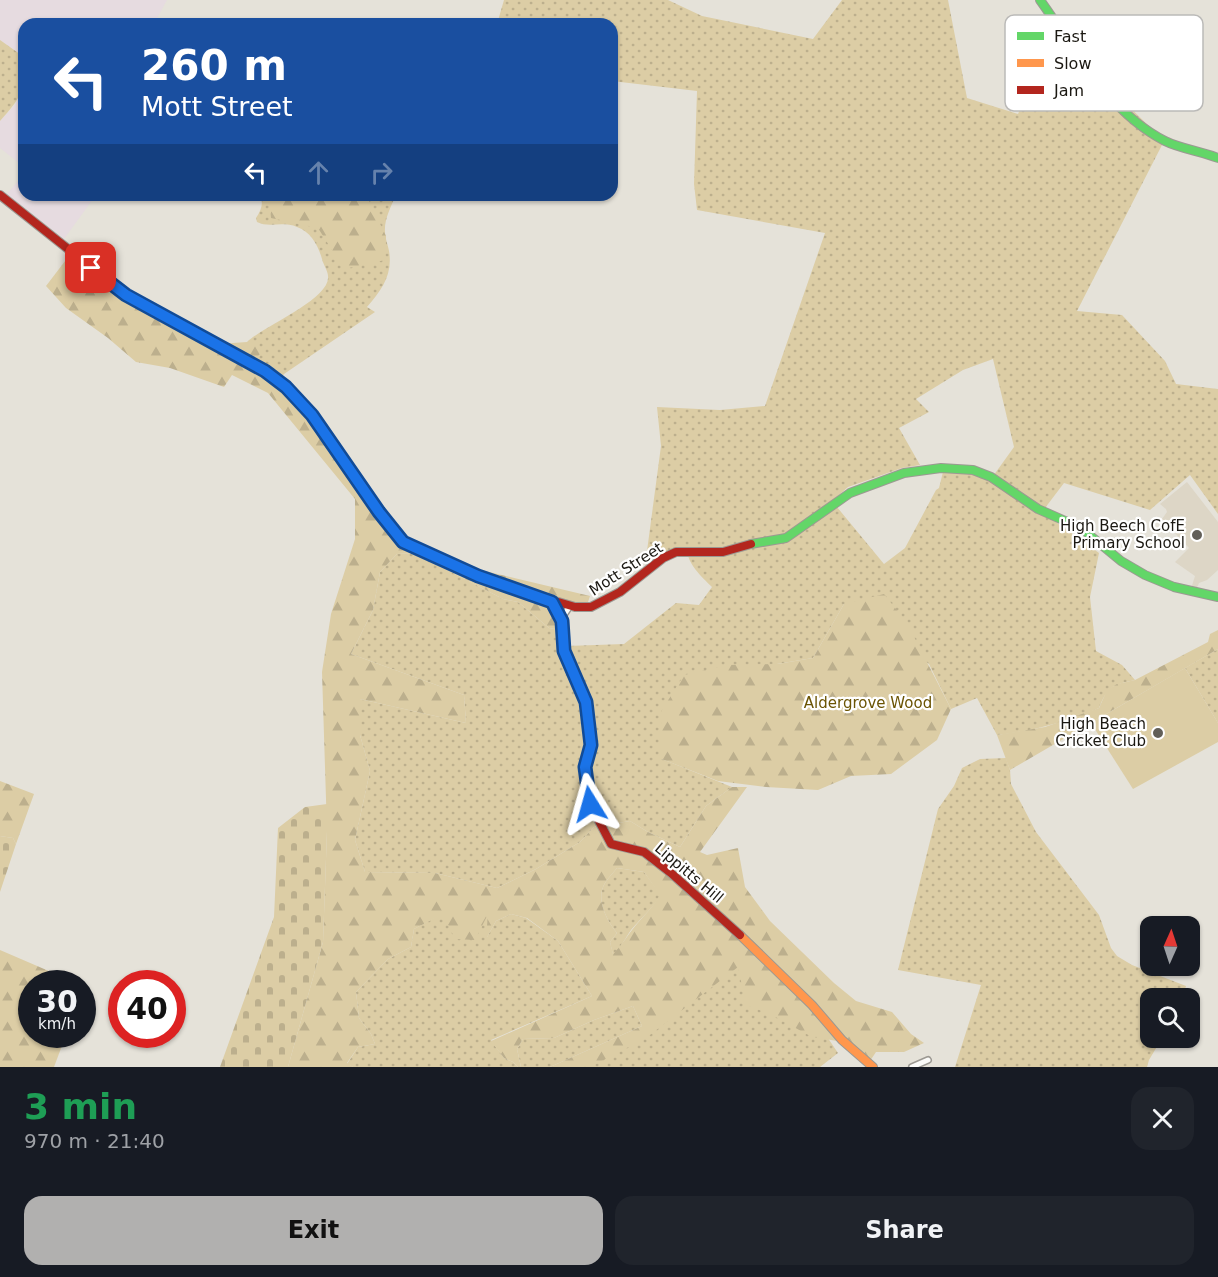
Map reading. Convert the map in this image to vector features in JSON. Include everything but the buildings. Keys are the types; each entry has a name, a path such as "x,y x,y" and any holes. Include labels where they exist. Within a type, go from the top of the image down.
{"street":[{"path":"1040,0 1051,15"},
{"path":"1126,111 1153,134 1174,145 1206,152 1218,158"},
{"name":"Mott Street","path":"0,195 126,295 265,371 286,387 312,415 379,512 403,542 478,576 552,602 591,607 607,601 663,558 676,552 723,552 757,542 786,538 850,493 904,473 941,468 973,470 991,477 1038,509 1081,528 1121,561 1145,575 1174,587 1218,597"},
{"name":"Lippitts Hill","path":"552,602 561,619 564,651 586,702 591,745 585,767 590,804 611,844 644,852 671,873 730,926 812,1005 842,1040 873,1067"},
{"path":"561,619 570,606"},
{"path":"912,1067 928,1060"}],"shaded area":[{"path":"0,0 167,0 157,18 18,18 18,53 0,40"},
{"path":"18,99 18,162 0,148 0,121"},
{"path":"18,181 18,201 92,201 64,239 7,194"},
{"name":"High Beech CofE Primary School","path":"1187,482 1218,522 1218,570 1207,580 1199,583 1195,592 1190,592 1195,576 1175,562 1189,548 1162,519 1167,512 1160,504"}],"green space":[{"path":"504,0 668,0 702,16 813,39 842,0 948,0 967,98 1018,114 1019,111 1134,111 1154,131 1168,139 1162,145 1077,311 1122,315 1165,361 1176,384 1218,389 1218,514 1190,475 1150,510 1064,483 1042,512 1099,553 1090,597 1096,651 1122,665 1135,680 1121,683 1108,691 1099,708 1049,725 997,735 977,698 951,709 929,664 844,604 813,658 777,664 662,759 732,787 706,806 680,847 630,821 594,827 580,842 536,869 497,888 435,873 365,872 355,840 370,771 360,735 360,699 466,723 464,695 351,654 373,610 380,572 397,554 415,553 503,599 518,602 549,628 560,630 567,646 624,644 676,603 699,605 712,587 692,564 687,547 661,553 647,551 661,446 657,407 720,410 765,406 825,233 697,210 694,184 697,91 618,82 618,18 499,18","holes":["993,359 1014,447 991,479 974,473 943,472 939,488 905,548 884,564 832,501 848,487 902,468 920,465 899,428 929,412 916,399 963,370"]},
{"path":"0,40 18,53 18,98 0,121"},
{"path":"262,201 393,201 385,227 390,259 388,274 382,288 367,307 375,312 284,374 277,383 249,365 247,342 308,303 326,285 328,276 316,244 306,232 292,225 257,222 256,218"},
{"path":"270,201 369,201 386,236 385,260 344,269 318,228 271,218"},
{"path":"75,248 152,313 202,341 219,344 247,342 265,349 249,365 281,386 320,430 396,537 544,600 555,614 560,630 549,628 518,602 503,599 415,553 397,554 380,572 373,610 351,654 464,695 466,723 360,699 360,735 370,771 355,840 365,872 435,873 497,888 536,869 580,842 594,827 630,821 680,847 706,806 732,787 747,787 700,852 707,855 738,848 745,887 770,921 834,983 856,1001 892,1012 911,1034 924,1043 904,1052 876,1052 868,1064 850,1043 812,1037 770,1014 746,1005 738,967 646,1038 590,1067 550,1067 642,1026 633,1006 554,1038 523,1039 517,1049 521,1067 518,1067 504,1058 491,1041 592,996 558,941 527,918 511,914 496,921 486,939 488,914 475,940 455,939 443,914 414,929 411,947 388,959 356,992 359,1018 371,1034 375,1044 358,1047 347,1063 353,1067 288,1067 323,942 327,831 322,672 331,614 355,539 355,499 268,393 232,375 224,387 170,368 136,362 108,338 66,308 46,286","holes":["617,868 644,872 660,895 613,954 610,942 617,933 604,910 602,889"]},
{"path":"402,536 477,569 590,596 587,605 575,605 480,575 406,542"},
{"name":"Aldergrove Wood","path":"884,594 907,623 951,709 937,740 891,774 851,776 818,790 766,787 718,781 659,758 662,710 684,675 728,665 777,664 813,658 844,604"},
{"path":"1218,630 1218,649 1010,770 997,735 1045,727 1099,708 1107,690 1117,684 1135,680 1208,642 1210,634"},
{"path":"1218,649 1218,723 1185,668"},
{"name":"High Beach Cricket Club","path":"1185,668 1218,723 1218,742 1133,789 1091,723"},
{"path":"1006,758 1011,784 1036,832 1099,915 1111,948 1117,956 1140,968 1140,976 1160,976 1186,986 1185,988 1140,988 1140,1048 1156,1048 1147,1067 955,1067 981,985 898,970 938,809 954,786 962,768 980,759"},
{"path":"0,781 34,794 16,844 13,838 0,836"},
{"path":"327,804 323,942 288,1067 220,1067 274,917 278,828 305,807"},
{"path":"0,836 13,838 16,844 0,892"},
{"path":"617,868 644,872 661,895 613,955 610,942 617,933 606,916 601,896 605,883"},
{"path":"489,912 487,937 496,921 511,914 526,918 558,941 592,996 491,1040 504,1058 518,1067 353,1067 347,1064 358,1047 375,1044 371,1034 359,1018 356,992 388,959 411,947 414,929 443,913"},
{"path":"0,950 46,970 18,970 18,1048 61,1048 54,1067 0,1067"},
{"path":"754,950 809,1010 838,1053 820,1067 565,1067 619,1043"},
{"path":"633,1006 642,1026 550,1067 521,1067 517,1049 523,1039 554,1038"}],"traffic: fast":[{"path":"1040,0 1050,15"},
{"path":"1123,111 1145,129 1165,141 1218,158"},
{"path":"751,544 786,538 850,493 904,473 941,468 973,470 991,477 1038,509 1081,528 1121,561 1145,575 1174,587 1218,597"}],"traffic: slow":[{"path":"222,348 265,371 286,387 312,415 379,512 403,542 478,576 538,596"},
{"path":"740,935 812,1005 842,1040 873,1067"}],"traffic: jam":[{"path":"0,195 126,295 222,348"},
{"path":"538,596 575,607 591,607 620,592 663,558 676,552 723,552 751,544"},
{"path":"552,601 562,621 564,651 586,702 591,745 585,767 590,804 611,844 644,852 740,935"}],"place":[{"name":"High Beech CofE Primary School","path":"1197,535"},
{"name":"High Beach Cricket Club","path":"1158,733"}],"route":[{"path":"91,268 126,295 265,371 286,387 312,415 379,512 403,542 478,576 552,602 562,621 564,651 586,702 591,745 585,767 590,804"}]}
